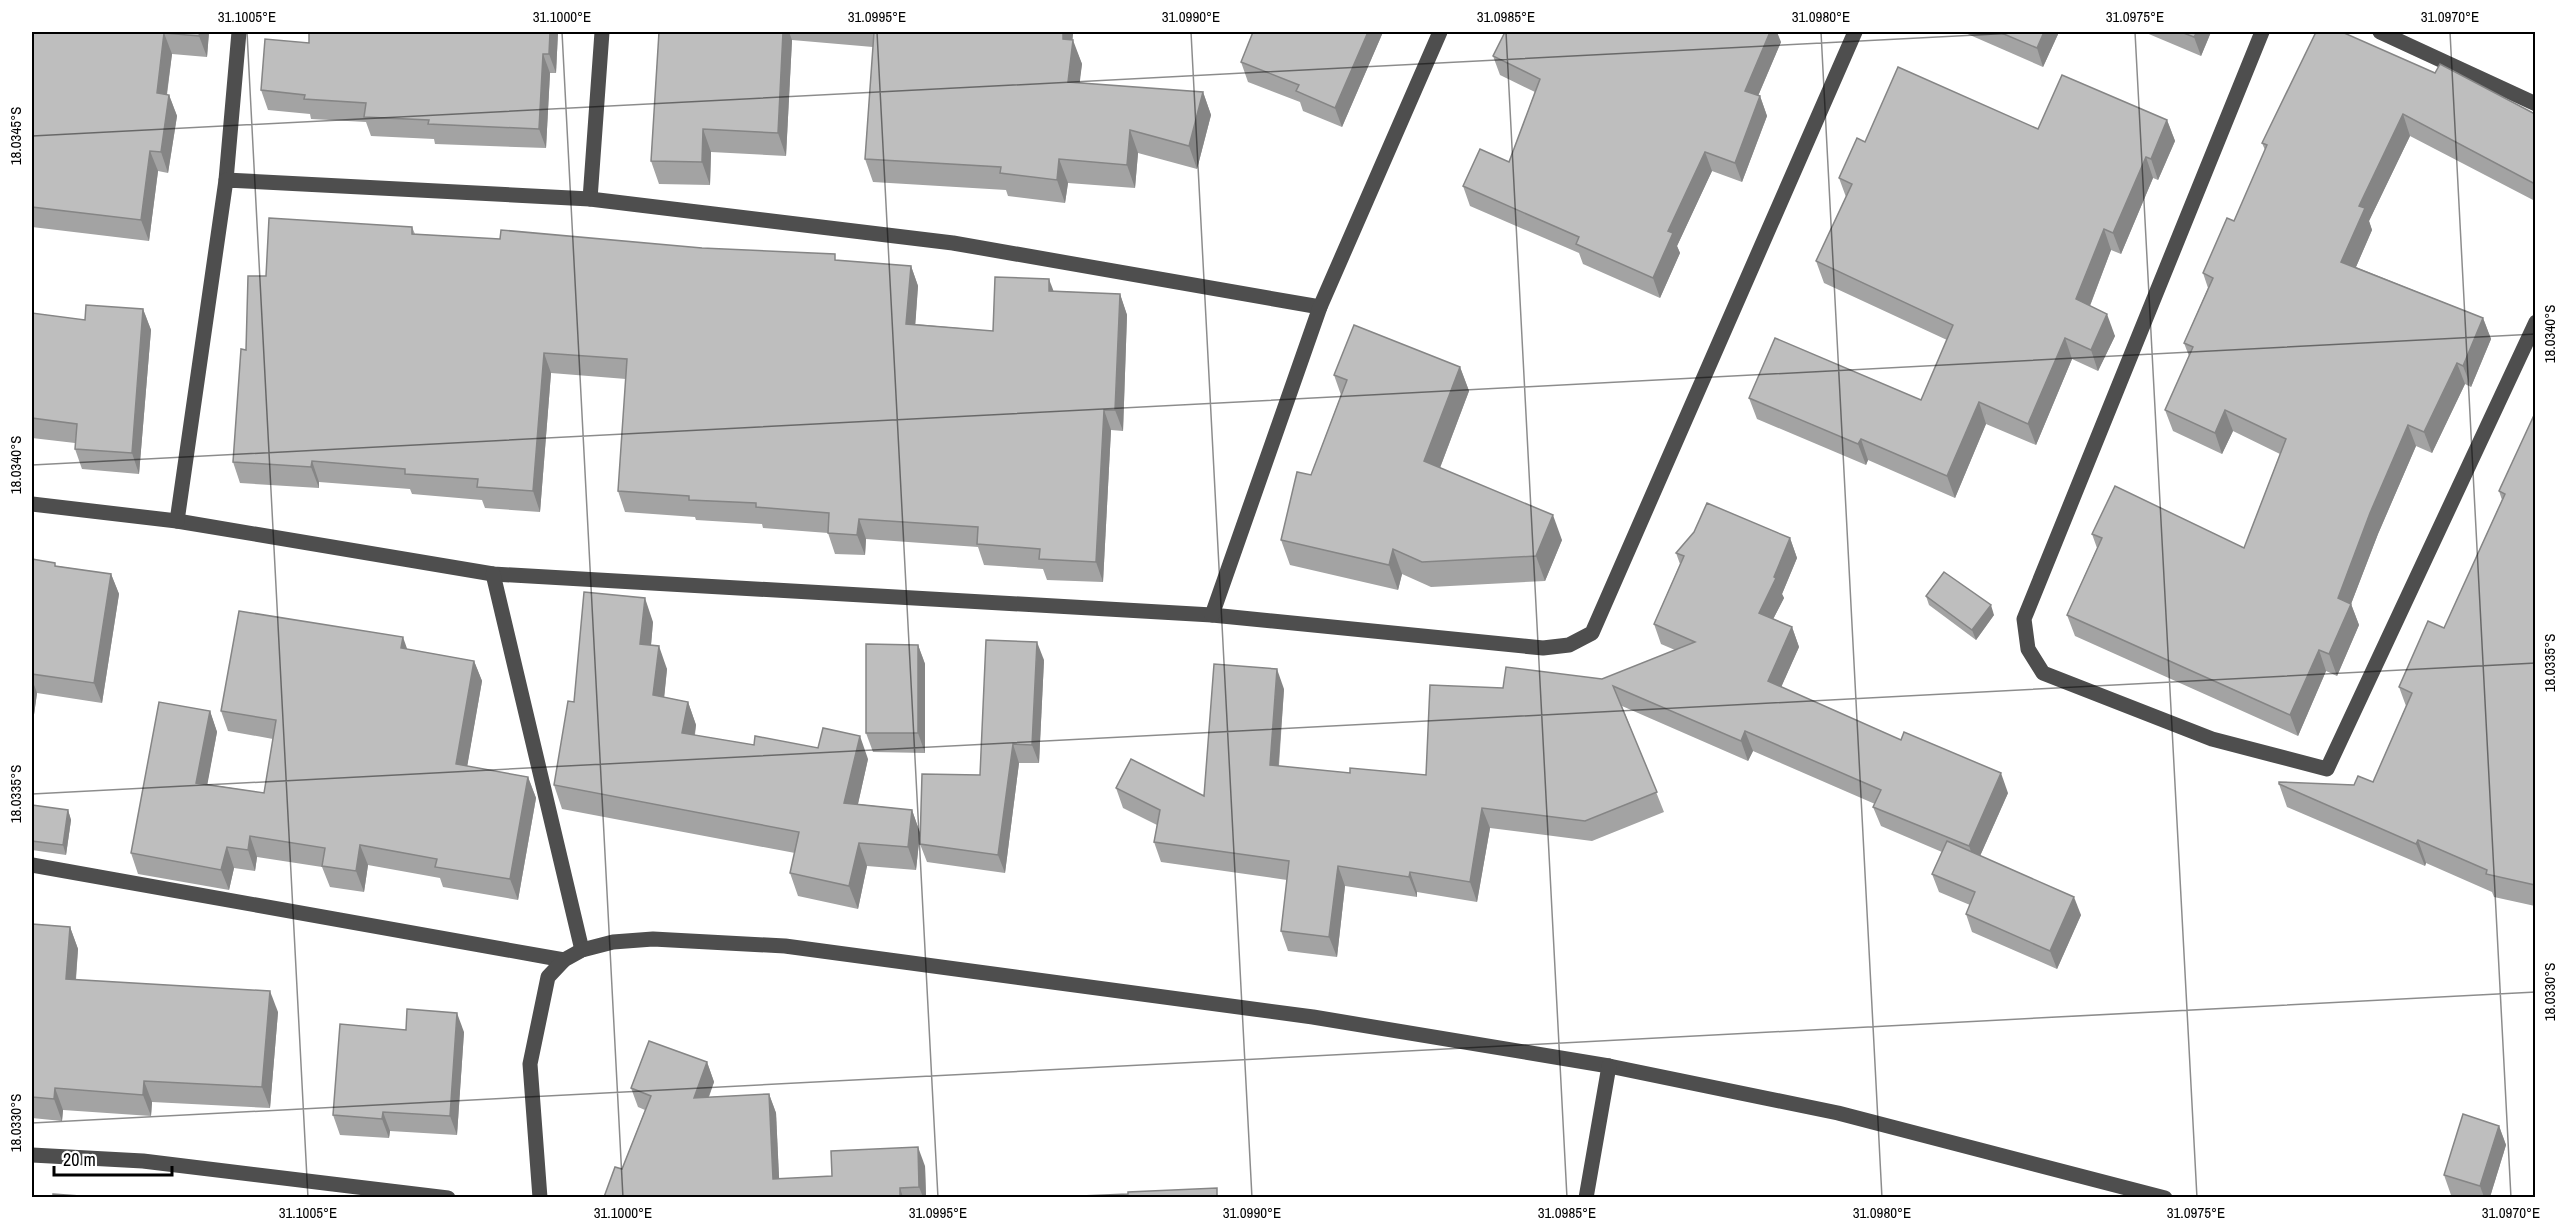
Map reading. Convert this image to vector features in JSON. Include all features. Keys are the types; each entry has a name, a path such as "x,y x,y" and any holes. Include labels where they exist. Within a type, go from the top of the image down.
{"street":[{"path":"177,521 226,180 239,32"},
{"path":"590,199 602,32"},
{"path":"1212,615 1320,307 1440,32"},
{"path":"32,504 177,521 493,574 1212,615 1543,648 1569,645 1592,633 1855,32"},
{"path":"2262,32 2024,619 2028,649 2043,673 2211,739 2327,769 2535,322"},
{"path":"2380,32 2535,105"},
{"path":"226,180 590,199 953,243 1320,307"},
{"path":"493,574 582,950"},
{"path":"32,864 564,960"},
{"path":"540,1197 530,1064 548,977 564,960 582,950 613,942 653,939 785,946 1313,1017 1609,1066 1838,1113 2165,1197"},
{"path":"1586,1197 1609,1066"},
{"path":"32,1155 143,1161 448,1197"}],"building":[{"path":"32,32 200,32 199,36 164,33 157,93 169,95 161,152 150,151 141,220 32,207"},
{"path":"309,32 550,32 549,54 543,54 539,129 428,124 429,120 364,117 366,103 304,99 305,95 261,90 265,39 309,43"},
{"path":"659,32 783,32 778,133 703,129 702,162 651,161"},
{"path":"874,32 1063,32 1063,39 1073,40 1068,82 1203,92 1189,146 1130,130 1127,165 1059,159 1057,180 1000,173 1001,167 865,159"},
{"path":"1253,32 1368,32 1335,108 1296,91 1299,85 1241,62"},
{"path":"1505,32 1770,32 1745,91 1760,96 1735,163 1705,152 1668,231 1673,233 1653,278 1576,244 1579,237 1463,186 1480,149 1509,162 1540,79 1493,56"},
{"path":"1999,32 2044,32 2037,48"},
{"path":"2181,32 2197,32 2194,37"},
{"path":"2316,32 2342,32 2435,73 2440,64 2535,114 2535,184 2403,114 2359,206 2365,208 2341,262 2483,318 2463,366 2457,363 2424,432 2408,425 2370,513 2338,598 2351,604 2329,654 2319,650 2290,715 2067,615 2102,538 2092,534 2115,486 2244,548 2286,439 2225,410 2215,433 2165,410 2193,347 2184,343 2213,278 2203,273 2227,218 2234,221 2267,145 2262,143"},
{"path":"1898,67 2038,129 2062,75 2167,120 2151,159 2146,157 2113,233 2104,229 2076,299 2107,314 2091,350 2065,338 2028,424 1979,402 1947,476 1861,439 1858,444 1749,398 1775,338 1921,400 1953,325 1816,261 1852,184 1839,178 1857,138 1865,142"},
{"path":"269,218 412,227 412,234 500,239 501,230 702,248 835,254 835,260 911,266 906,324 993,331 995,277 1049,279 1049,291 1120,294 1115,410 1104,410 1096,562 1039,559 1040,549 977,544 978,527 859,519 857,535 828,533 829,513 756,507 756,503 689,500 689,496 618,491 627,359 544,353 533,491 477,487 478,479 405,474 405,469 312,461 311,467 233,462 241,349 246,350 248,276 266,276"},
{"path":"86,305 143,309 132,453 75,449 77,424 32,418 32,313 85,320"},
{"path":"1354,325 1460,367 1424,461 1553,515 1536,556 1422,562 1393,549 1389,565 1281,540 1297,472 1311,475 1347,380 1334,375"},
{"path":"2535,413 2535,885 2486,874 2487,870 2418,840 2416,844 2279,784 2279,782 2354,785 2358,776 2373,782 2412,693 2399,687 2428,621 2444,628 2505,494 2499,491"},
{"path":"1707,503 1790,538 1774,577 1776,578 1759,613 1792,627 1768,681 1901,740 1904,732 2001,773 1969,846 1873,807 1881,790 1745,731 1741,741 1613,686 1657,792 1585,821 1482,808 1470,882 1410,872 1409,877 1338,866 1329,937 1281,931 1289,861 1154,842 1160,810 1116,788 1131,759 1204,796 1214,664 1277,669 1270,765 1350,773 1350,768 1426,775 1430,685 1503,688 1506,667 1602,679 1695,642 1654,624 1684,556 1676,553 1694,532"},
{"path":"32,559 55,563 55,566 111,574 94,683 32,674"},
{"path":"1944,572 1991,605 1972,630 1926,596"},
{"path":"584,592 645,598 640,644 659,646 653,695 688,702 682,733 754,745 755,736 818,748 823,728 860,736 844,803 912,810 908,847 859,843 849,886 790,873 799,832 554,785 568,701 574,702"},
{"path":"239,611 403,637 401,648 474,661 456,764 528,777 510,879 435,867 437,859 360,845 356,871 322,866 325,848 250,836 248,850 227,847 221,870 131,853 159,702 210,711 196,783 264,793 276,720 221,711"},
{"path":"986,640 1037,642 1032,745 1013,744 998,855 920,844 922,774 980,775"},
{"path":"866,644 918,645 918,733 866,733"},
{"path":"32,805 68,810 63,845 32,841"},
{"path":"1947,841 2074,897 2050,951 1966,914 1975,892 1932,874"},
{"path":"32,924 70,927 66,979 270,991 262,1087 144,1081 143,1095 55,1088 54,1099 32,1097"},
{"path":"407,1009 457,1013 450,1116 383,1112 382,1119 333,1115 340,1024 406,1030"},
{"path":"649,1041 707,1062 694,1098 769,1094 773,1179 832,1176 831,1151 918,1147 919,1187 900,1188 900,1197 604,1197 615,1167 622,1169 651,1096 631,1088"},
{"path":"2463,1114 2499,1126 2480,1186 2444,1175"},
{"path":"1217,1188 1217,1197 1057,1197 1128,1194 1128,1192"},
{"path":"53,1194 94,1197 53,1197"}]}
